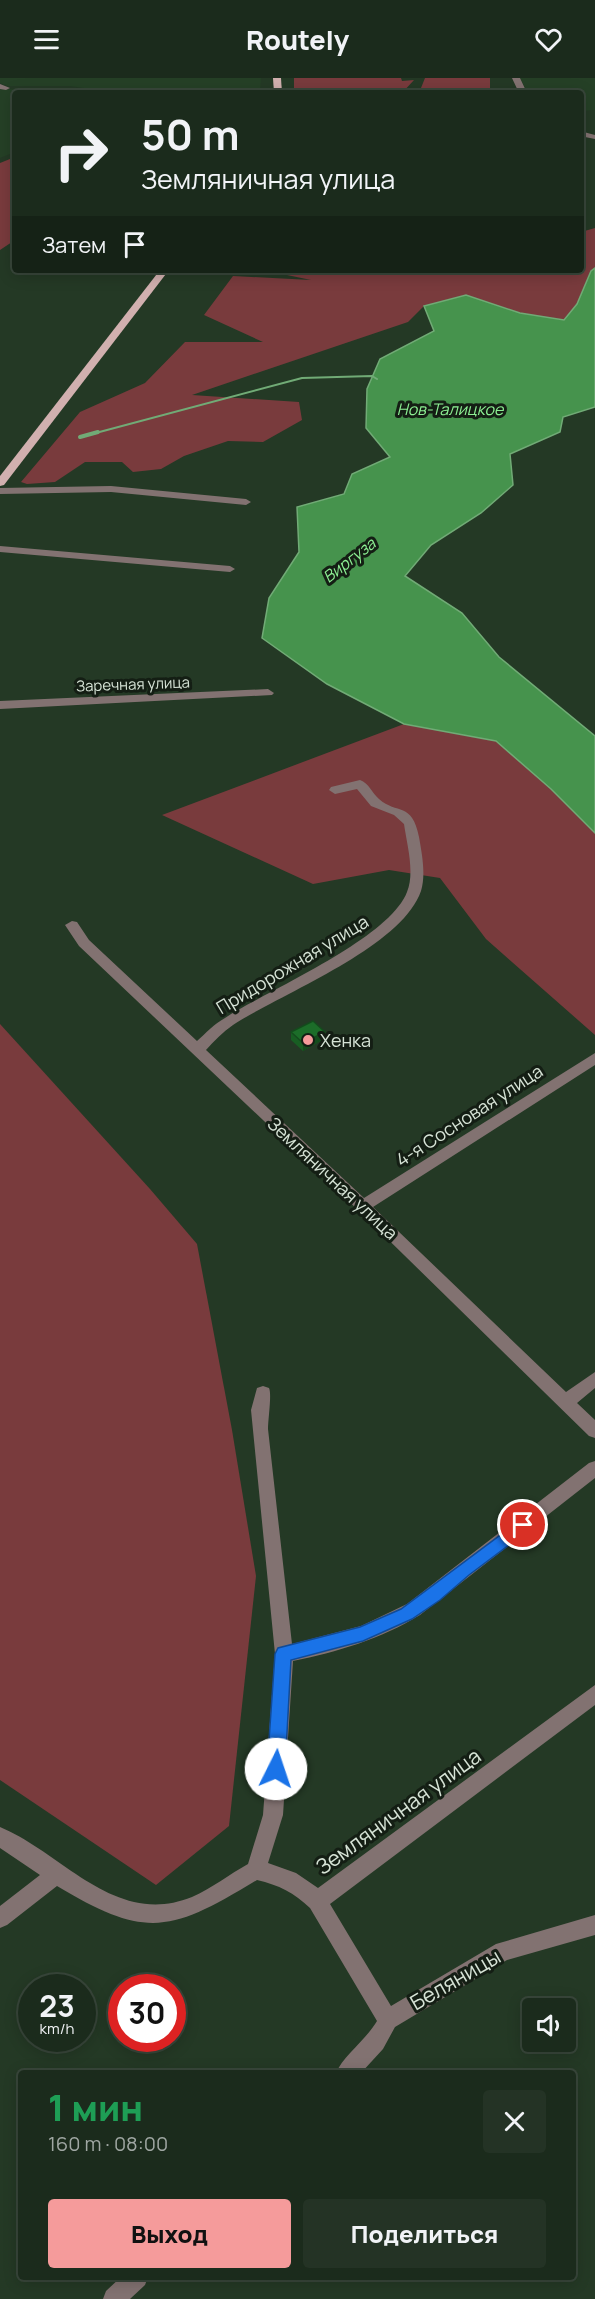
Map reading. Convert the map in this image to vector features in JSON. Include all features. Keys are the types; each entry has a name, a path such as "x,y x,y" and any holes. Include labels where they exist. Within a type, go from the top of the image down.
{"main road":[{"path":"0,466 154,273"},
{"path":"0,483 163,273"}],"street":[{"path":"0,491 111,489 246,502"},
{"path":"0,549 230,569"},
{"name":"Заречная улица","path":"0,705 268,693"},
{"name":"Придорожная улица","path":"197,1050 228,1023 380,933 396,918 414,893 416,862 410,823 398,812 375,803 360,784 335,790"},
{"name":"Земляничная улица","path":"72,925 98,957 363,1206 567,1401 595,1431"},
{"name":"4-я Сосновая улица","path":"363,1206 595,1058"},
{"path":"567,1401 595,1379"},
{"path":"0,1838 97,1897 126,1910 161,1913 195,1906 256,1869 273,1815 284,1654 260,1429 259,1410 263,1393"},
{"path":"284,1654 363,1634 406,1614 434,1595 595,1468"},
{"name":"Земляничная улица","path":"256,1869 281,1875 304,1887 317,1901 595,1694"},
{"path":"0,1918 58,1873"},
{"path":"317,1901 388,2020"},
{"name":"Беляницы","path":"349,2070 364,2056 384,2030 388,2020 502,1951 595,1925"},
{"path":"114,2299 134,2280"}],"shaded area":[{"path":"0,78 261,78 260,90 97,90 70,86 8,86 0,83"},
{"path":"294,78 414,80 405,90 294,90"},
{"path":"425,78 490,78 490,90 420,90"},
{"path":"520,78 595,78 595,110 584,111 584,90 526,90"},
{"path":"0,88 18,90 12,90 12,153 0,158"},
{"path":"12,158 12,242 0,250 0,163"},
{"path":"595,228 595,268 591,271 577,304 564,320 520,313 466,295 424,306 408,322 192,395 299,402 302,420 263,442 228,441 184,456 161,469 133,472 122,462 85,462 55,482 27,484 21,482 80,412 145,383 185,342 263,342 204,315 233,276 311,280 277,273 584,273 584,231"},
{"path":"404,724 496,741 551,789 595,833 595,1035 486,939 440,878 389,870 313,884 162,815"},
{"path":"0,1024 197,1244 232,1430 256,1576 229,1826 156,1885 0,1780"}],"water":[{"name":"Нов-Талицкое","path":"595,268 595,407 563,417 560,432 510,454 513,485 481,513 431,545 405,576 462,613 499,657 595,736 595,833 551,789 496,741 404,724 327,684 262,638 269,598 299,552 297,507 344,494 352,474 390,457 366,428 367,389 380,359 434,331 424,306 466,295 520,313 564,320 577,304 591,271"}],"building":[{"path":"313,1021 325,1032 303,1043 291,1032"}],"waterway":[{"path":"92,434 302,378 372,376 377,379"},
{"path":"80,437 98,432"}],"place":[{"name":"Хенка","path":"308,1040"}],"route":[{"path":"276,1769 284,1654 363,1634 406,1614 434,1595 523,1525"}],"water label":[{"name":"Виргуза","path":"349,560"}]}
